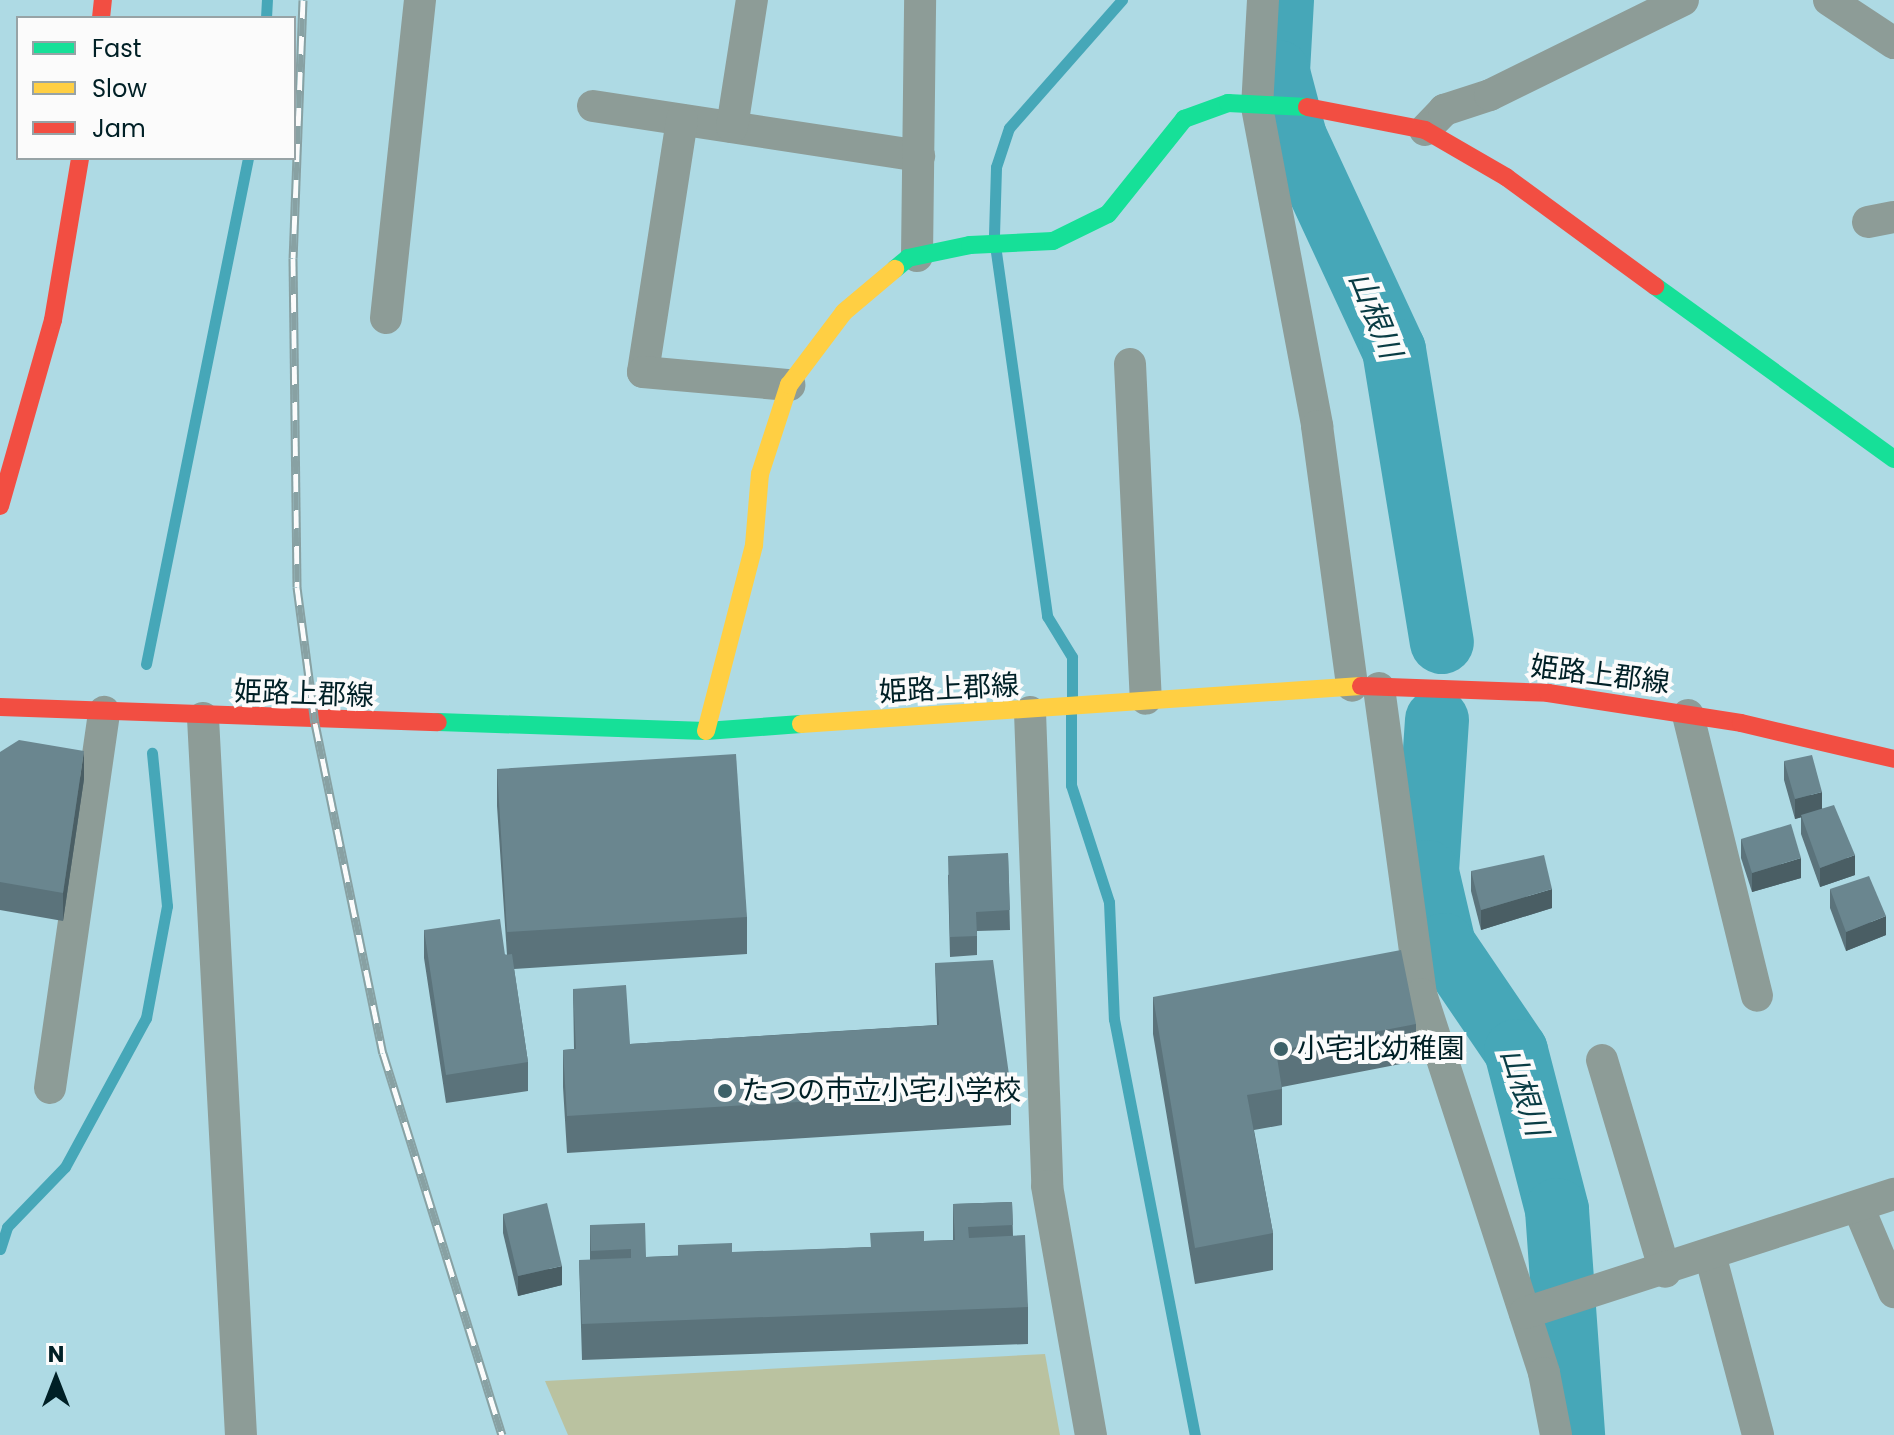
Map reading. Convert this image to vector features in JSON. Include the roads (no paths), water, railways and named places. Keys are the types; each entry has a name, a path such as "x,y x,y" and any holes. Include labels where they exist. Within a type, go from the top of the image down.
{"main road":[{"path":"706,731 754,545 760,474 789,385 844,312 917,256 970,245 1053,241 1108,214 1184,119 1228,103 1307,107 1425,130 1506,177 1894,459"},
{"path":"0,506 53,320 80,160"},
{"name":"姫路上郡線","path":"0,707 203,718 706,731 1043,710 1134,700 1365,687 1548,693 1688,715 1894,759"}],"street":[{"path":"386,318 420,0"},
{"path":"732,127 752,0"},
{"path":"917,256 920,0"},
{"path":"1263,0 1267,107 1317,426 1421,994 1525,1313 1556,1435"},
{"path":"1425,130 1444,110 1490,95 1683,0"},
{"path":"1829,0 1894,43"},
{"path":"593,106 919,156"},
{"path":"682,120 643,372 789,385"},
{"path":"1130,364 1134,700"},
{"path":"1043,710 1047,1186 1091,1435"},
{"path":"50,1088 104,712"},
{"path":"1688,715 1757,996"},
{"path":"203,718 241,1435"},
{"path":"1602,1060 1665,1272"},
{"path":"1525,1313 1860,1211 1894,1194"},
{"path":"1860,1211 1894,1292"},
{"path":"1711,1258 1758,1435"}],"waterway":[{"path":"266,16 267,0"},
{"path":"994,235 996,167 1009,128 1122,0"},
{"name":"山根川","path":"1282,0 1278,72 1295,137 1394,350 1442,642"},
{"path":"146,664 248,160"},
{"path":"996,252 1047,616 1072,657 1072,696"},
{"path":"1071,713 1071,785 1109,902 1114,1019 1195,1435"},
{"name":"山根川","path":"1437,720 1427,872 1444,945 1516,1051 1557,1210 1573,1435"},
{"path":"0,1249 7,1227 65,1167 146,1018 167,906 152,753"}],"railway":[{"path":"303,0 293,258 297,587 315,723 383,1053 502,1435"}],"place":[{"name":"小宅北幼稚園","path":"1281,1049"},
{"name":"たつの市立小宅小学校","path":"725,1091"}]}
